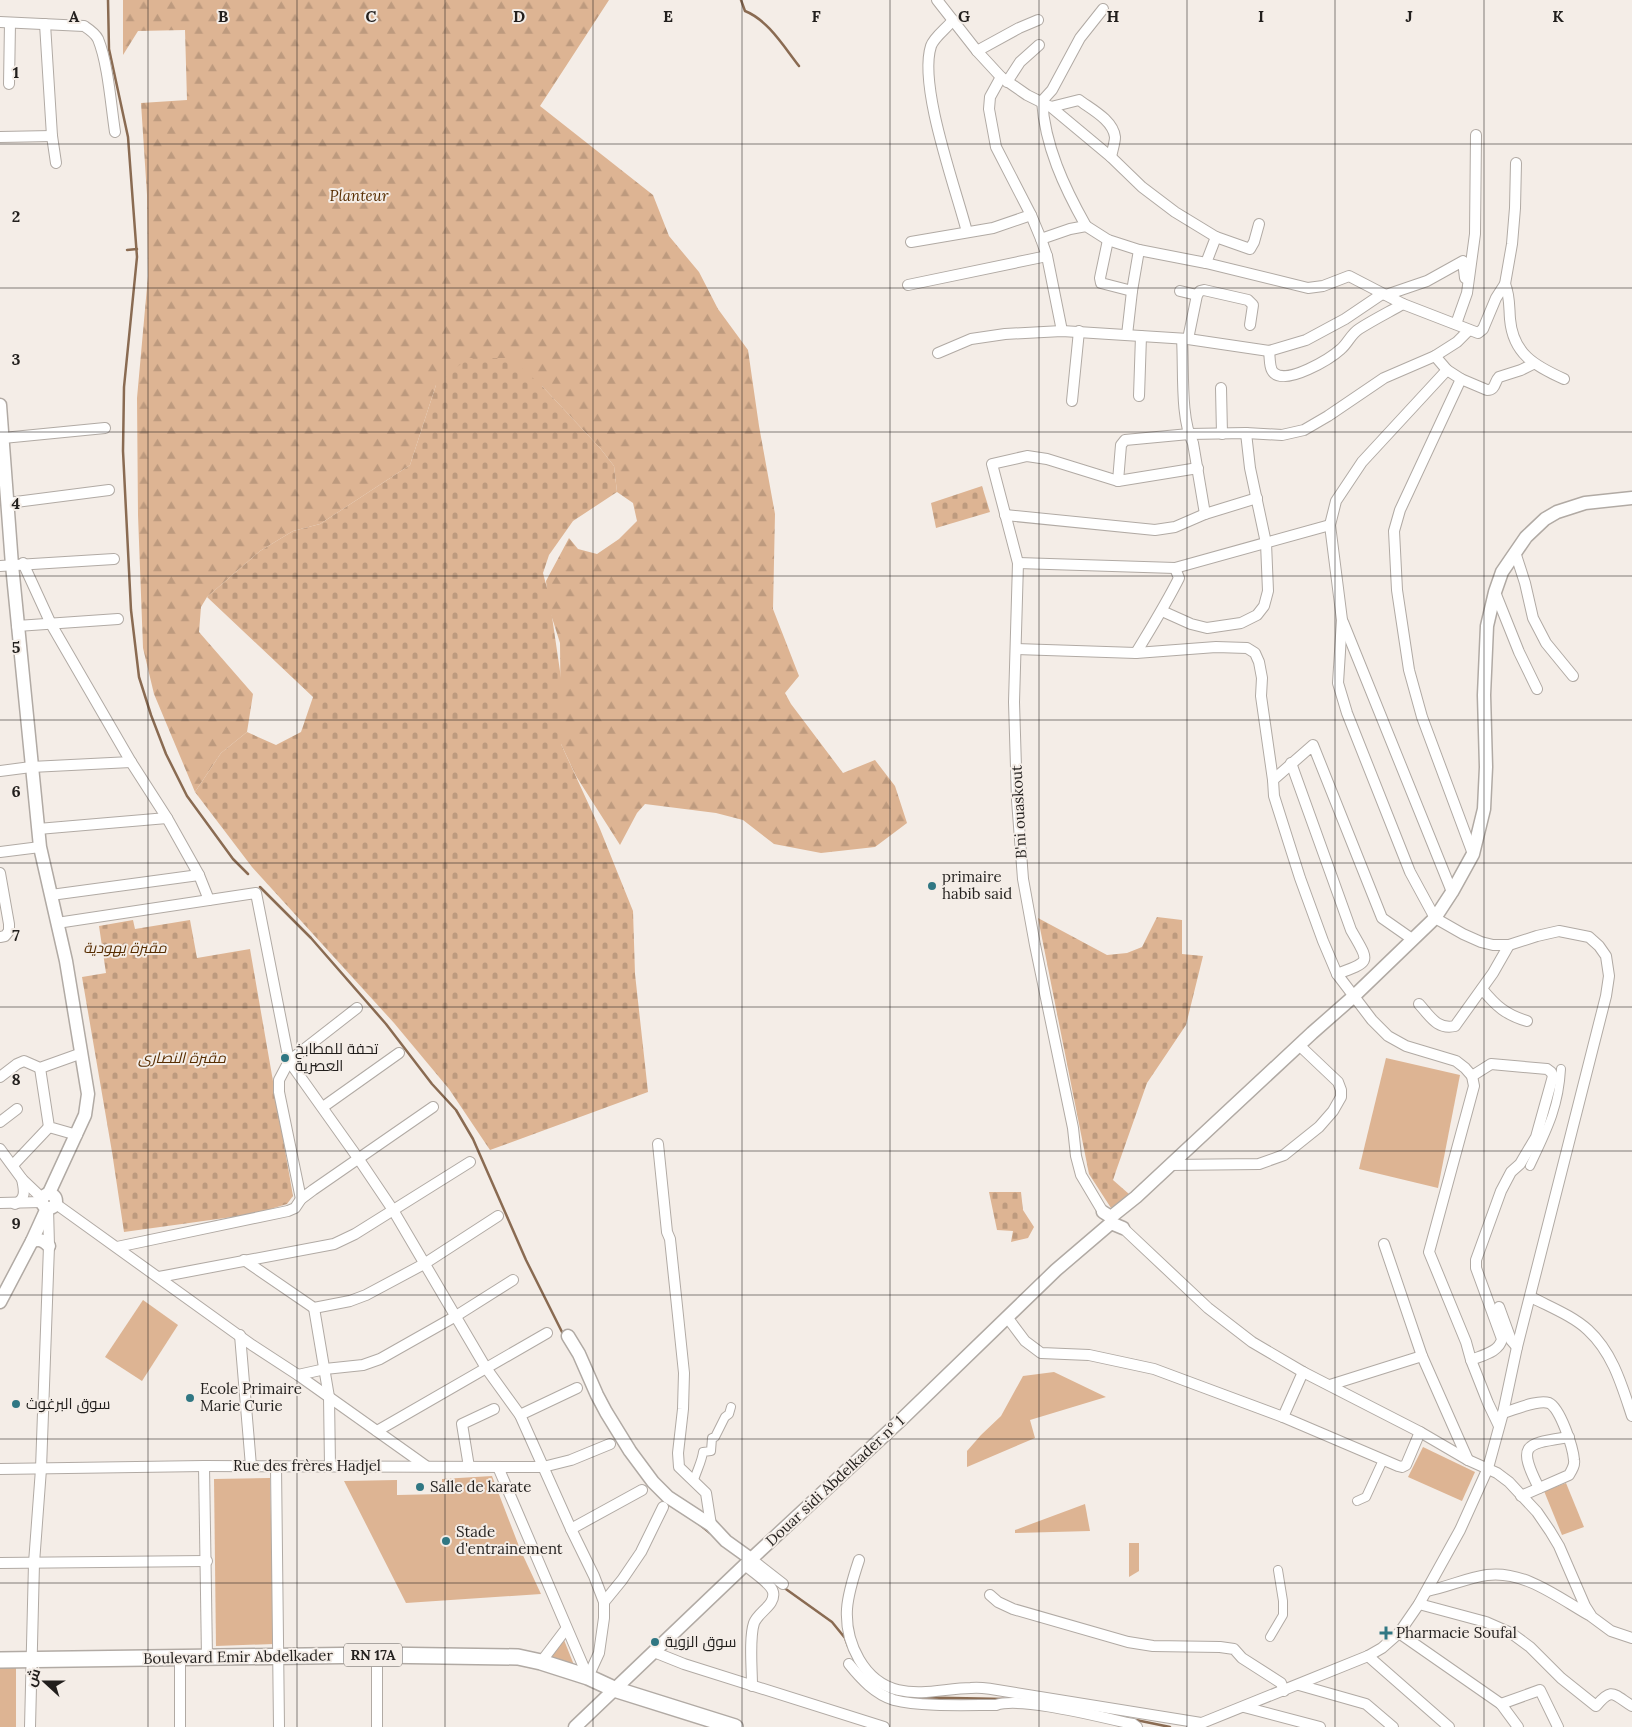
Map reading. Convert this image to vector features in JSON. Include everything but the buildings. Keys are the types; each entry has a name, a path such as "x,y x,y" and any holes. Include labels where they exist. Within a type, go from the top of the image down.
{"main road":[{"name":"Boulevard Emir Abdelkader","path":"0,1660 377,1655 518,1657 541,1662 588,1677 614,1689 735,1727"}],"street":[{"path":"937,0 977,51 1004,80 1027,95 1052,107 1111,157 1142,187 1174,212 1216,237 1250,249 1259,224"},
{"path":"1103,9 1077,44 1052,90 1042,101 1044,121 1055,162 1071,199 1086,226 1108,240 1139,250 1206,263 1308,288 1323,286 1349,276 1403,304 1478,333 1483,329 1496,298 1505,284 1516,208 1516,163"},
{"path":"953,20 932,44 928,58 928,80 943,150 967,232"},
{"path":"977,51 1038,20"},
{"path":"9,84 5,23 84,26 98,38 104,56 115,132"},
{"path":"45,24 52,136 56,163"},
{"path":"1039,45 1020,62 990,97 989,109 996,147 1031,215 1047,256 1062,331"},
{"path":"1052,107 1079,100 1106,120 1112,127 1115,138 1111,157"},
{"path":"1456,324 1467,293 1477,219 1476,135"},
{"path":"0,137 52,136"},
{"path":"911,242 993,228 1031,215"},
{"path":"1041,238 1086,226"},
{"path":"1206,263 1216,237"},
{"path":"1108,240 1100,278 1102,283 1132,291"},
{"path":"1127,335 1139,250"},
{"path":"908,285 1047,256"},
{"path":"938,353 971,339 1005,334 1062,331 1185,339 1269,351 1306,340 1345,319 1384,294 1427,281 1463,261 1467,293"},
{"path":"1505,284 1509,294 1512,337 1523,354 1534,364 1564,379"},
{"path":"1205,514 1185,405 1185,339 1196,295 1204,290 1248,300 1253,305 1250,325"},
{"path":"1180,291 1196,295"},
{"path":"1269,351 1274,374 1279,376 1297,374 1323,362 1342,348 1352,334 1403,304"},
{"path":"1198,468 1118,481 1121,445 1125,440 1189,434 1246,433 1282,435 1304,430 1384,378 1435,356 1457,342 1469,330"},
{"path":"1072,401 1079,331"},
{"path":"1139,396 1141,336"},
{"path":"1435,356 1447,370 1461,379 1487,390 1491,390 1494,387 1496,380 1499,378 1534,364"},
{"path":"859,1560 847,1609 849,1634 862,1666 877,1681 898,1690 921,1693 971,1688 991,1689 1197,1725 1299,1685 1368,1656 1382,1648 1400,1633 1427,1591 1460,1530 1488,1468 1503,1413 1517,1347 1606,996 1609,976 1606,956 1589,937 1559,931 1509,945 1481,942 1462,934 1435,918 1410,872 1347,713 1338,683 1342,620 1330,524 1336,500 1362,462 1447,370"},
{"path":"1461,379 1400,510 1394,531 1396,590 1409,670 1422,717 1473,854"},
{"path":"1221,388 1222,434"},
{"path":"0,405 12,565 40,847 66,961 88,1094 85,1115 47,1202 32,1242 0,1302"},
{"path":"3,438 105,428"},
{"path":"1162,612 1191,624 1207,628 1241,623 1257,615 1264,606 1268,591 1266,543 1250,468 1246,433"},
{"name":"B'ni ouaskout","path":"1109,1218 1091,1194 1081,1175 1076,1156 1073,1128 1024,886 1017,800 1014,702 1018,563 992,464 1027,456 1047,459 1118,481"},
{"path":"8,503 110,490"},
{"path":"1006,515 1155,530 1175,527 1205,514 1257,498"},
{"name":"Douar sidi Abdelkader n° 1","path":"575,1727 889,1431 1056,1270 1095,1237 1109,1218 1130,1202 1353,997 1435,918 1473,854 1484,809 1486,767 1484,694 1487,626 1502,572 1526,537 1556,512 1585,503 1632,498"},
{"path":"1018,563 1175,568 1330,524"},
{"path":"1515,552 1533,618 1546,643 1573,676"},
{"path":"12,565 114,559"},
{"path":"12,565 51,624 131,762 167,818 199,875 209,900"},
{"path":"1136,653 1156,618 1162,612 1179,578 1175,568"},
{"path":"1495,592 1519,652 1538,689"},
{"path":"18,626 118,619"},
{"path":"1342,620 1452,892"},
{"path":"1016,649 1136,653 1216,647 1247,648 1255,653 1262,678 1261,696 1274,796 1300,878 1337,974 1353,997 1388,1036 1406,1046 1456,1061 1466,1068 1472,1076 1474,1086 1430,1252 1466,1342 1471,1360 1499,1426"},
{"path":"1273,780 1313,745 1382,918 1412,939"},
{"path":"0,771 31,767 131,762"},
{"path":"1291,763 1351,930 1365,955 1361,965 1337,974"},
{"path":"38,829 167,818"},
{"path":"0,852 40,847"},
{"path":"0,873 9,924 9,931 5,936 0,937"},
{"path":"51,895 199,875"},
{"path":"57,923 256,893 289,1061 393,1210 486,1368 520,1415 594,1576 604,1602 604,1618 599,1653 588,1677"},
{"path":"1418,1004 1439,1025 1445,1028 1455,1026 1482,989 1509,945"},
{"path":"1482,989 1507,1014 1527,1021"},
{"path":"301,1199 278,1086 279,1080 289,1061 357,1008"},
{"path":"1170,1165 1259,1164 1284,1155 1319,1127 1333,1111 1341,1097 1341,1090 1338,1082 1299,1045"},
{"path":"0,1077 24,1061 40,1068 82,1053"},
{"path":"323,1108 399,1053"},
{"path":"1471,1360 1498,1349 1501,1344 1502,1339 1476,1268 1476,1260 1501,1192 1511,1172 1520,1164 1536,1137 1553,1076 1547,1070 1491,1064 1472,1076"},
{"path":"40,1068 49,1127"},
{"path":"1530,1166 1540,1149 1558,1098 1561,1069"},
{"path":"117,1247 295,1208 301,1199 433,1108"},
{"path":"0,1122 17,1109"},
{"path":"49,1127 77,1135"},
{"path":"13,1165 49,1127"},
{"path":"658,1144 683,1360 684,1393 678,1453 680,1467 706,1493 711,1525"},
{"path":"0,1149 22,1179 47,1202 117,1247 427,1467"},
{"path":"159,1278 334,1244 355,1234 470,1162"},
{"path":"15,1204 24,1196 22,1179"},
{"path":"0,1204 47,1202"},
{"path":"30,1727 34,1563 40,1469 49,1246 47,1202"},
{"path":"314,1308 350,1301 366,1295 424,1264 498,1216"},
{"path":"1109,1218 1123,1228 1208,1308 1252,1342 1303,1372 1420,1432 1468,1460 1488,1468 1509,1482 1550,1531 1559,1546 1585,1606 1592,1617"},
{"path":"32,1242 38,1239 44,1241 49,1246"},
{"path":"1384,1244 1422,1356 1468,1460"},
{"path":"244,1260 314,1308 329,1397 330,1466"},
{"path":"298,1375 325,1369 363,1365 380,1359 456,1316 513,1280"},
{"path":"1531,1297 1572,1319 1589,1331 1615,1367 1632,1416"},
{"path":"1499,1308 1511,1340 1517,1347"},
{"path":"1007,1317 1024,1341 1041,1353 1089,1355 1154,1370 1282,1416 1402,1467 1406,1465 1420,1432"},
{"path":"377,1431 547,1333"},
{"path":"240,1335 251,1466"},
{"path":"568,1336 579,1354 596,1395 630,1451 653,1482 668,1497 711,1525 771,1586 773,1593 772,1602 758,1615 754,1625 752,1686"},
{"path":"1330,1385 1422,1356"},
{"path":"1282,1416 1303,1372"},
{"path":"520,1415 577,1388"},
{"path":"1503,1413 1539,1402 1548,1403 1554,1407 1569,1436 1574,1461 1569,1474 1521,1496"},
{"path":"694,1480 698,1466 703,1459 703,1452 711,1451 712,1438 715,1437 725,1416 729,1414 731,1406"},
{"path":"469,1467 462,1424 494,1409"},
{"path":"1539,1488 1528,1466 1526,1458 1528,1449 1531,1445 1539,1442 1569,1436"},
{"name":"Rue des frères Hadjel","path":"0,1469 204,1466 543,1467 571,1460 610,1444"},
{"path":"1357,1501 1366,1497 1383,1460"},
{"path":"204,1466 208,1657"},
{"path":"276,1466 279,1727"},
{"path":"498,1467 588,1677"},
{"path":"571,1529 642,1490"},
{"path":"604,1602 641,1552 663,1507"},
{"path":"0,1563 207,1561"},
{"path":"748,1562 783,1584"},
{"path":"1270,1637 1283,1615 1283,1600 1278,1570"},
{"path":"1427,1591 1467,1578 1489,1574 1508,1575 1533,1583 1592,1617 1611,1631 1632,1638"},
{"path":"990,1595 998,1602 1013,1609 1128,1642 1152,1646 1234,1649 1242,1658 1280,1683 1284,1691"},
{"path":"1419,1604 1486,1622 1511,1633 1530,1647 1560,1678 1596,1706 1605,1695 1610,1693 1632,1706"},
{"path":"541,1662 566,1629"},
{"path":"1400,1633 1501,1704 1518,1727"},
{"path":"654,1652 684,1664 884,1727"},
{"path":"377,1655 377,1727"},
{"path":"1368,1656 1449,1727"},
{"path":"180,1658 180,1727"},
{"path":"849,1664 861,1679 875,1690 894,1700 922,1703 996,1705 1004,1702 1043,1706 1133,1724 1137,1727"},
{"path":"1299,1685 1366,1704 1394,1727"},
{"path":"1501,1704 1540,1690 1558,1727"},
{"path":"1244,1707 1320,1727"}],"green space":[{"name":"Planteur","path":"123,0 609,0 540,106 653,195 669,236 699,272 718,309 748,350 775,514 773,609 799,676 785,693 791,704 843,773 875,760 895,786 907,823 875,847 821,853 774,844 743,820 716,813 645,804 637,813 620,845 576,776 561,744 560,643 548,605 546,581 569,538 578,549 597,554 619,539 637,521 633,503 617,492 614,466 600,448 542,386 436,385 410,465 320,524 293,531 260,551 207,597 201,607 199,632 253,694 247,732 221,753 195,792 154,694 143,648 138,515 137,398 148,276 147,195 141,103 187,100 185,30 138,31 123,55"},
{"path":"468,358 510,358 542,386 600,448 614,466 617,492 573,521 549,555 543,573 549,596 561,678 561,744 600,829 633,911 635,974 648,1092 490,1150 449,1089 394,1023 252,867 195,792 221,753 247,732 276,745 301,732 313,697 207,597 260,551 293,531 320,524 410,465 436,385"},
{"path":"982,486 990,512 936,528 931,503"},
{"path":"1157,917 1182,920 1182,954 1203,956 1186,1025 1147,1083 1113,1180 1129,1194 1111,1208 1089,1174 1038,918 1107,955 1127,953 1142,947"},
{"name":"مقبرة النصارى","path":"133,920 135,929 190,920 197,958 250,949 293,1196 287,1204 254,1214 124,1232 82,977 106,973 99,926"},
{"path":"1386,1058 1460,1075 1438,1188 1359,1169"},
{"path":"989,1192 1021,1192 1023,1210 1034,1227 1028,1238 1011,1242 1013,1231 997,1230"},
{"path":"143,1300 178,1325 142,1381 105,1357"},
{"path":"1054,1372 1106,1397 1030,1420 1035,1438 967,1467 967,1451 1001,1416 1023,1376"},
{"path":"1423,1447 1475,1472 1462,1501 1408,1477"},
{"name":"Stade d'entrainement","path":"492,1476 520,1549 541,1594 406,1603 344,1481 397,1480 397,1495 442,1494 442,1479"},
{"path":"270,1478 274,1644 216,1646 214,1479"},
{"path":"1566,1483 1584,1527 1562,1535 1544,1491"},
{"path":"1085,1504 1090,1531 1015,1533 1015,1530"},
{"path":"1129,1543 1139,1543 1139,1571 1129,1577"},
{"path":"564,1640 574,1665 550,1658"},
{"path":"0,1665 16,1665 16,1727 0,1727"}],"waterway":[{"path":"108,0 109,49 128,137 137,257 124,387 123,451 131,610 139,677 166,754 187,796 233,859 248,874"},
{"path":"741,0 745,11 768,27 799,66"},
{"path":"127,250 137,249"},
{"path":"260,887 311,938 386,1024 432,1084 456,1110 473,1139 526,1260 564,1336"},
{"path":"699,1524 710,1533"},
{"path":"783,1587 832,1622 845,1638 848,1646"},
{"path":"886,1691 902,1697 1004,1699"},
{"path":"1136,1720 1170,1727"}],"place":[{"name":"primaire habib said","path":"932,886"},
{"name":"تحفة للمطابخ العصرية","path":"285,1058"},
{"name":"Ecole Primaire Marie Curie","path":"190,1398"},
{"name":"سوق البرغوث","path":"16,1404"},
{"name":"Salle de karate","path":"420,1487"},
{"name":"Stade d'entrainement","path":"446,1541"},
{"name":"Pharmacie Soufal","path":"1386,1633"},
{"name":"سوق الزوية","path":"655,1642"}],"park label":[{"name":"مقبرة يهودية","path":"125,948"}]}
